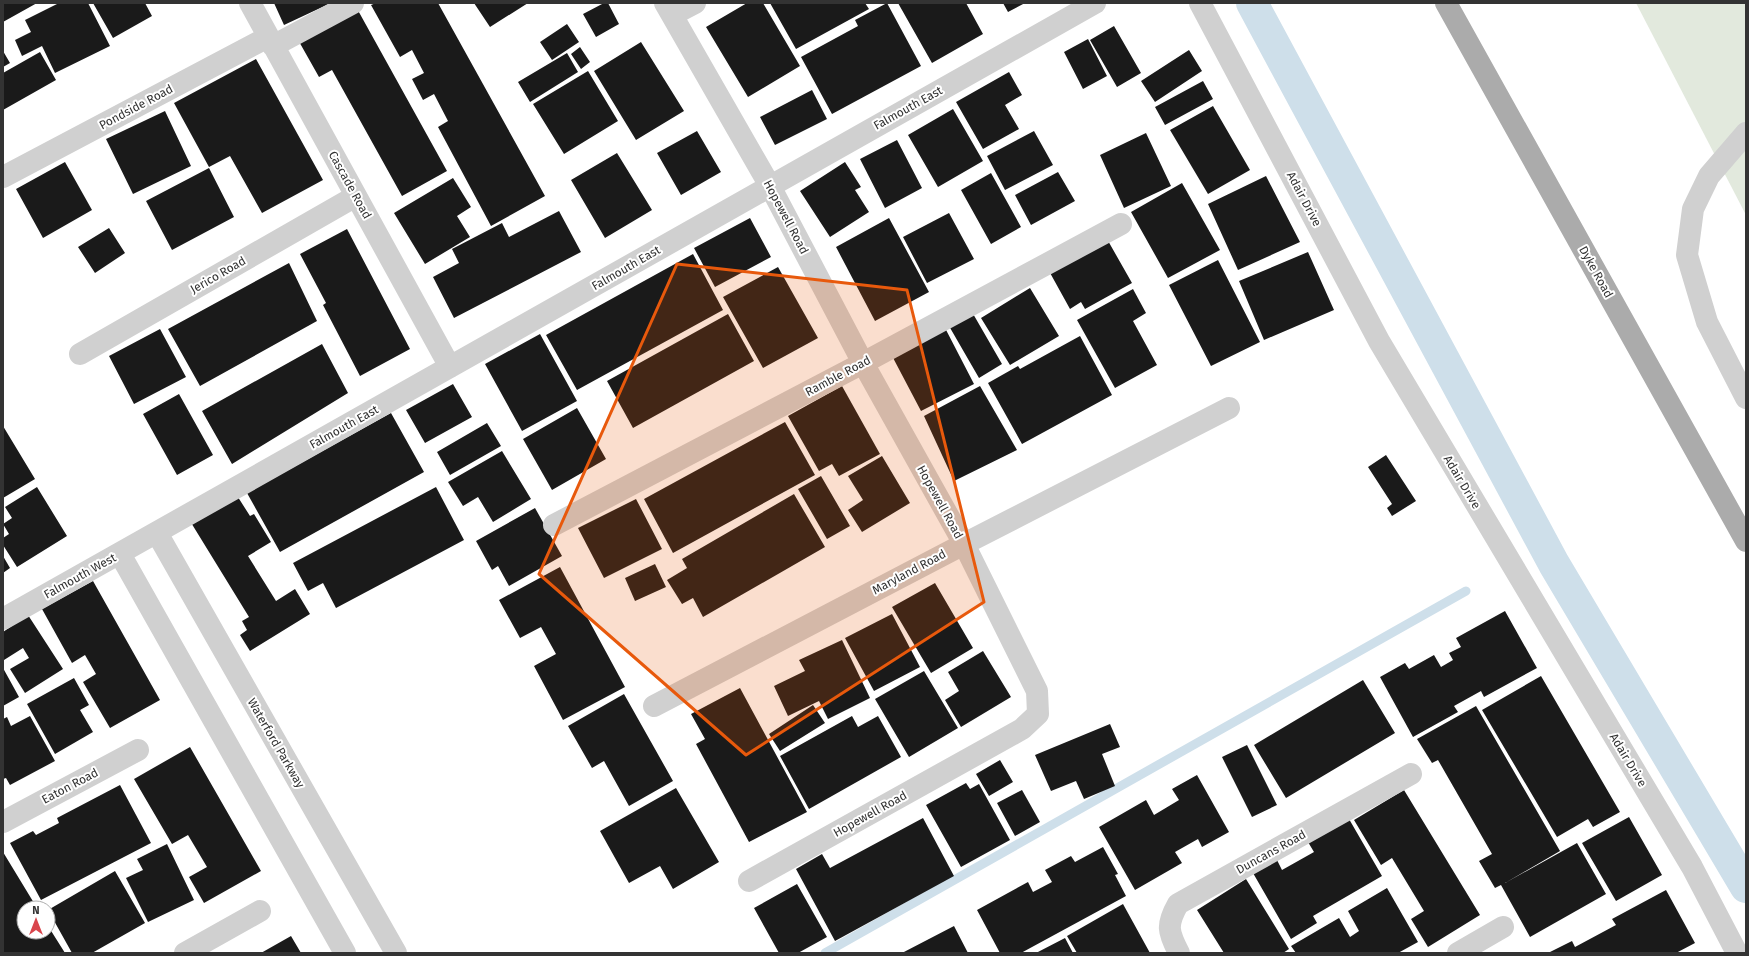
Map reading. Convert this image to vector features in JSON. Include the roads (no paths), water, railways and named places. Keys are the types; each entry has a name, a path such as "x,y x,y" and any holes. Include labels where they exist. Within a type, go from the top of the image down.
{"main road":[{"name":"Dyke Road","path":"1446,3 1746,540"}],"street":[{"name":"Cascade Road","path":"250,3 450,367"},
{"name":"Pondside Road","path":"3,177 271,41 353,3"},
{"path":"669,9 695,3"},
{"name":"Falmouth East","path":"157,533 1095,3"},
{"name":"Adair Drive","path":"1200,3 1379,341 1692,868 1737,953"},
{"name":"Hopewell Road","path":"669,9 770,186 863,363 964,544 1037,691 1038,714 1022,729 749,882"},
{"path":"1746,133 1709,176 1693,209 1687,255 1706,322 1746,398"},
{"name":"Jerico Road","path":"80,354 356,196"},
{"name":"Ramble Road","path":"554,525 863,363 1121,224"},
{"name":"Maryland Road","path":"654,706 1229,408"},
{"name":"Falmouth West","path":"3,619 157,533"},
{"name":"Waterford Parkway","path":"157,533 396,953"},
{"path":"120,554 345,953"},
{"name":"Eaton Road","path":"3,822 138,750"},
{"name":"Duncans Road","path":"1179,953 1171,937 1170,918 1178,904 1411,774"},
{"path":"185,953 260,912"},
{"path":"1458,953 1503,928"}],"waterway":[{"path":"1252,3 1554,564 1746,887"},
{"path":"825,953 1466,591"}]}
